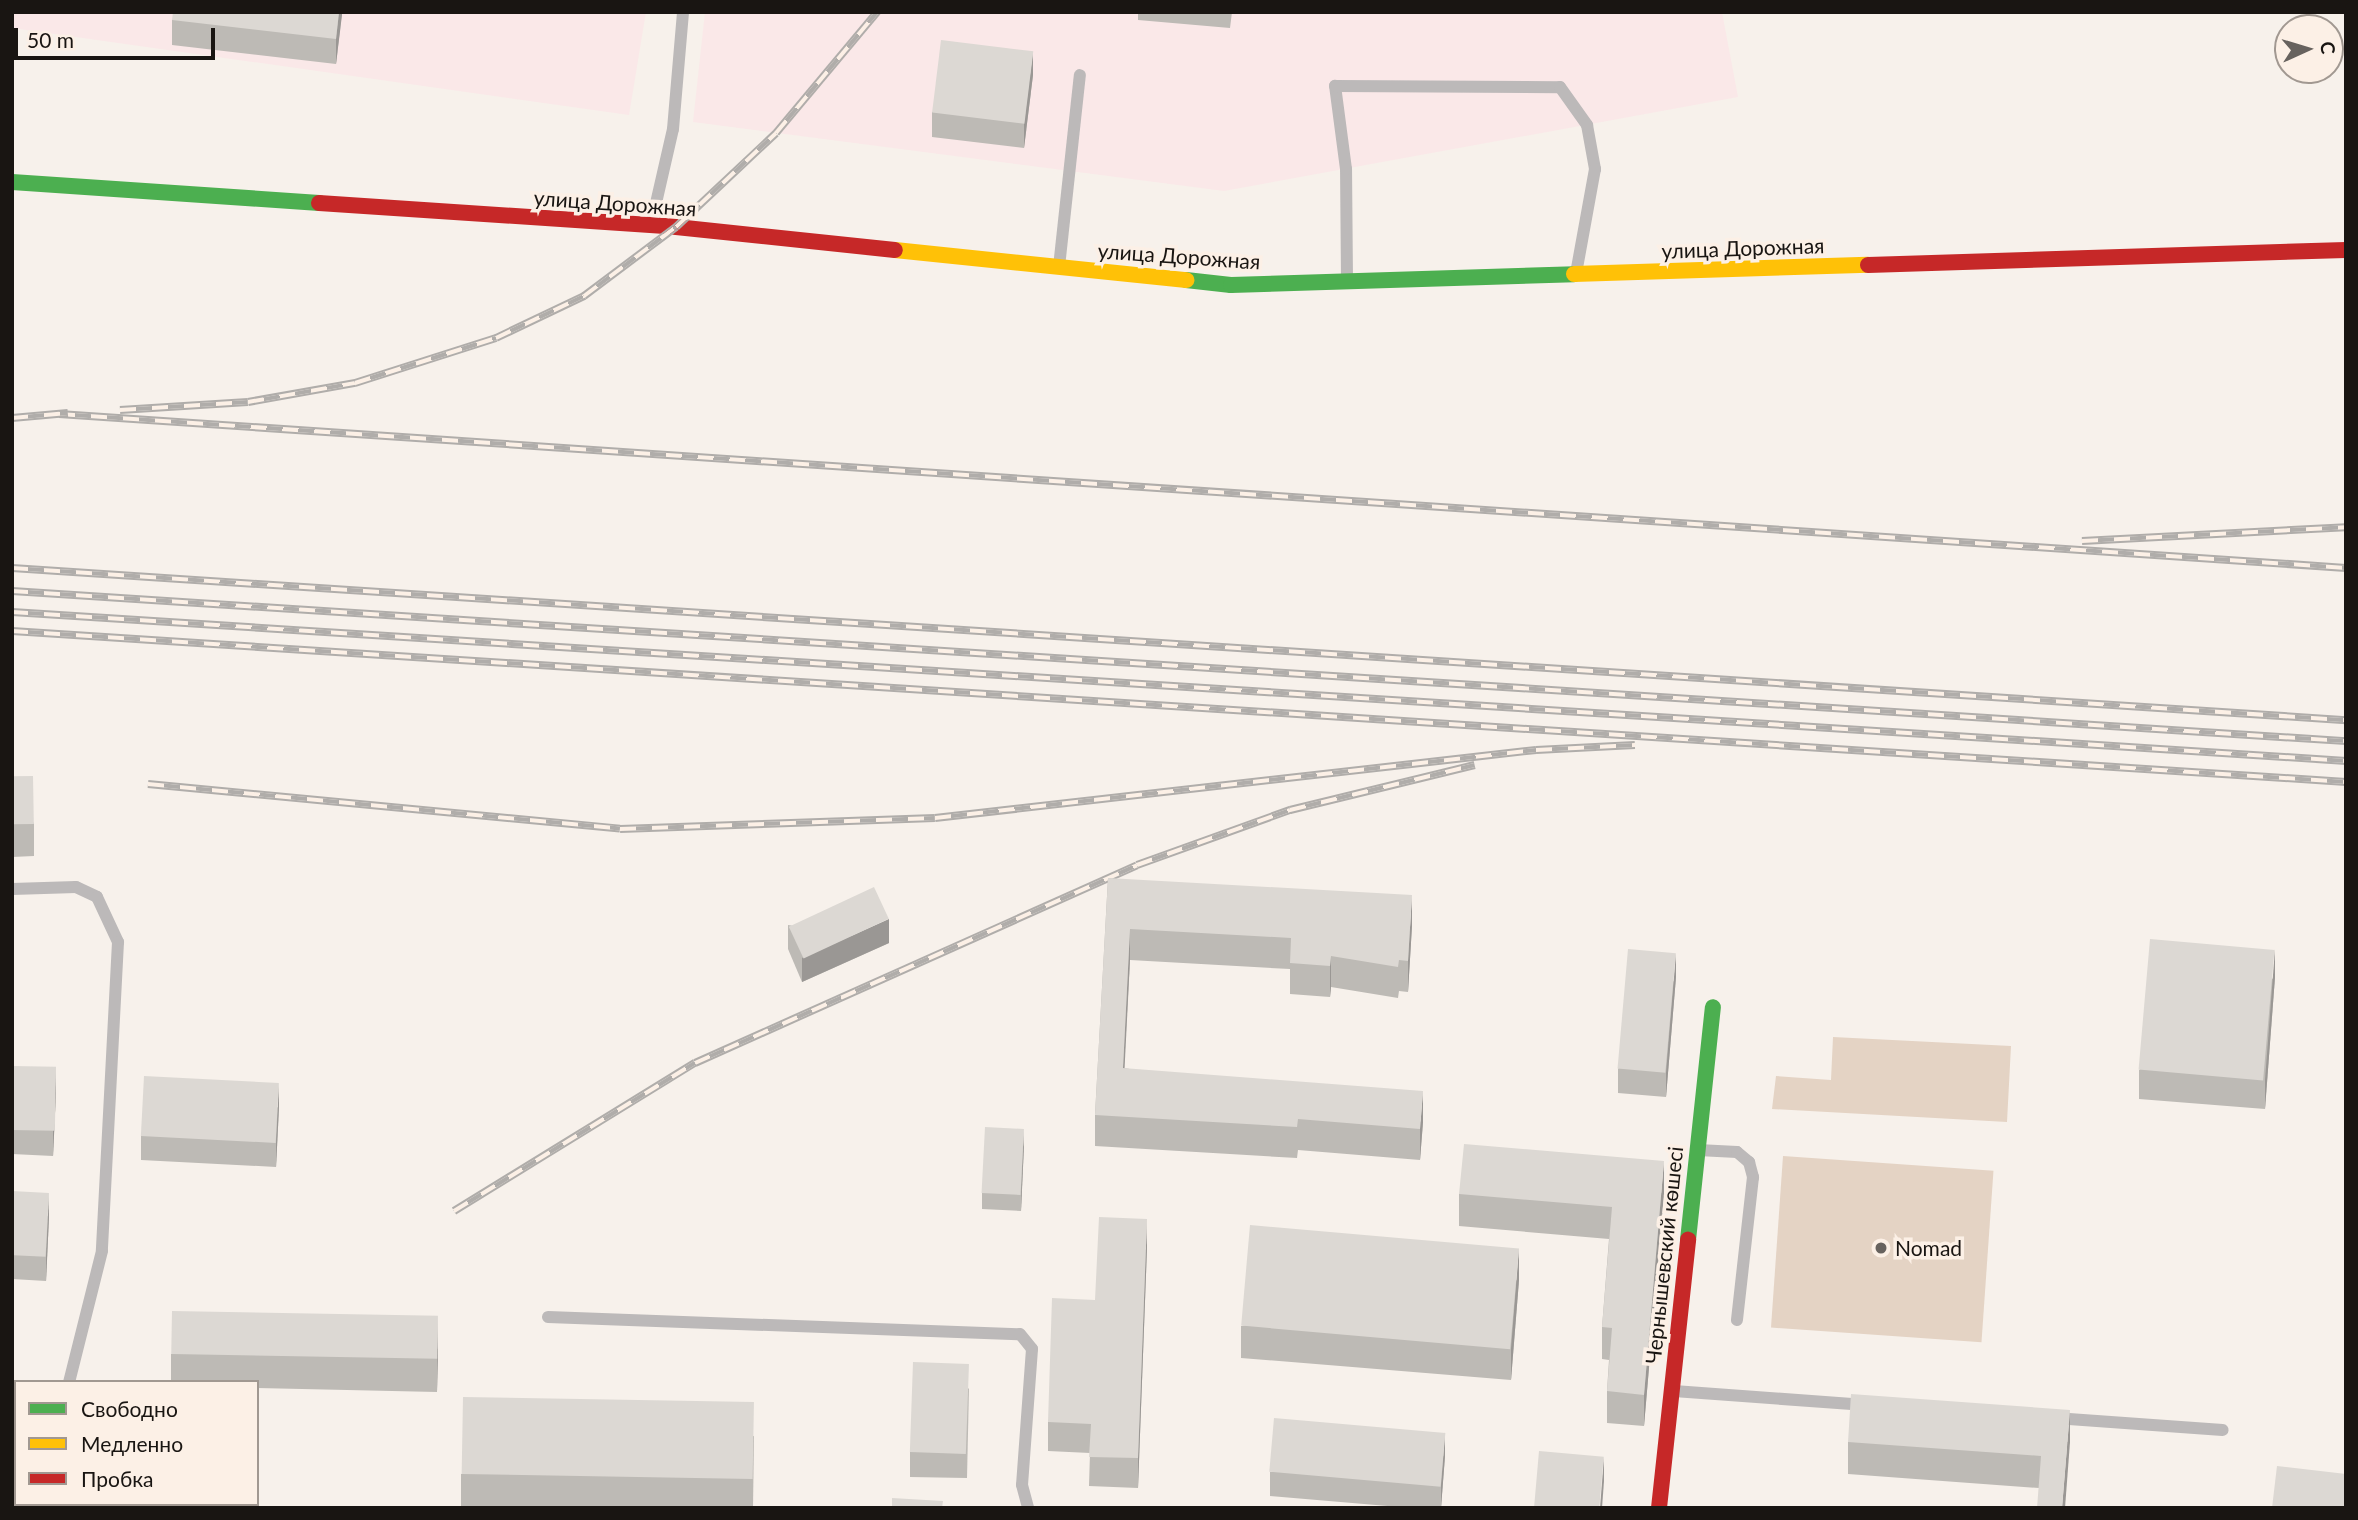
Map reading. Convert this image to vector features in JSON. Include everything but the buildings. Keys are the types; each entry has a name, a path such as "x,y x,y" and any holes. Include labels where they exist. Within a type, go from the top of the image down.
{"street":[{"name":"улица Дорожная","path":"12,182 651,226 1231,285 2346,250"},
{"name":"Чернышевский көшесі","path":"1659,1508 1713,1007"}],"lane":[{"path":"651,226 673,129 684,12"},
{"path":"1059,267 1080,75"},
{"path":"1347,282 1346,169 1335,86 1560,86 1587,125 1595,169 1576,274"},
{"path":"12,889 76,887 97,897 118,942 102,1251 70,1380"},
{"path":"1698,1150 1737,1152 1749,1162 1753,1177 1737,1320"},
{"path":"548,1317 1020,1334 1032,1349 1022,1485 1028,1508"},
{"path":"1670,1391 1878,1406"},
{"path":"2044,1417 2224,1430"}],"shaded area":[{"path":"12,12 646,12 629,115 12,28"},
{"path":"705,12 1722,12 1738,97 1224,191 693,122"},
{"path":"1833,1037 2011,1046 2007,1122 1772,1109 1776,1076 1831,1080"},
{"name":"Nomad","path":"1783,1156 1993,1171 1981,1342 1771,1328"}],"railway":[{"path":"120,410 248,402 355,383 496,338 584,296 676,227 776,133 877,12"},
{"path":"12,418 68,413"},
{"path":"59,414 2346,568"},
{"path":"2082,541 2346,527"},
{"path":"12,568 2346,720"},
{"path":"12,591 2346,741"},
{"path":"12,612 2346,761"},
{"path":"12,631 2346,782"},
{"path":"148,784 620,829 935,818 1536,750 1635,745"},
{"path":"454,1211 695,1063 1137,865 1290,810 1475,765"}],"traffic: fast":[{"path":"12,182 319,203"},
{"path":"1186,280 1231,285 1574,274"},
{"path":"1688,1240 1713,1007"}],"traffic: slow":[{"path":"895,250 1186,280"},
{"path":"1574,274 1868,265"}],"traffic: jam":[{"path":"319,203 676,227 895,250"},
{"path":"1868,265 2346,250"},
{"path":"1659,1508 1688,1240"}],"place":[{"name":"Nomad","path":"1881,1248"}]}
